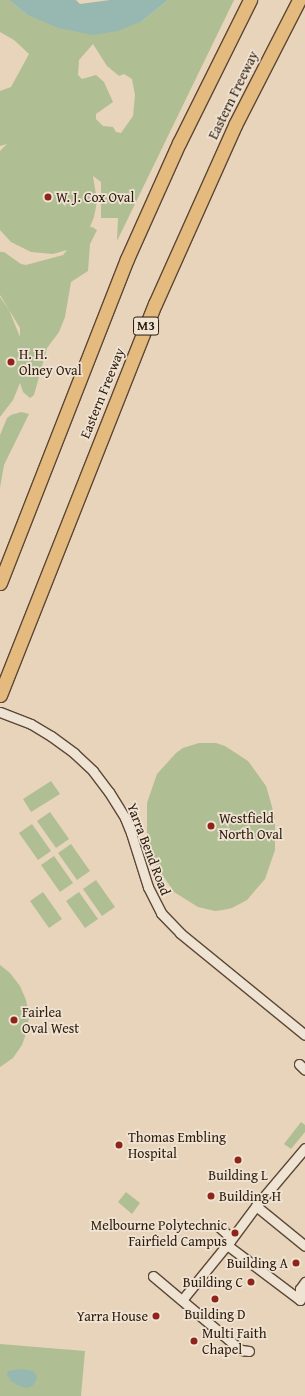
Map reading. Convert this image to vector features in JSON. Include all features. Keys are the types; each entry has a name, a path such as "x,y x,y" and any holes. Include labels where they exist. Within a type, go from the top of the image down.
{"highway":[{"name":"Eastern Freeway","path":"0,583 127,259 179,143 250,0"},
{"name":"Eastern Freeway","path":"0,695 156,304 235,125 299,0"}],"street":[{"name":"Yarra Bend Road","path":"0,712 31,724 51,736 74,753 93,771 109,792 131,833 152,897 167,921 305,1035"},
{"path":"182,1300 252,1214 256,1206 305,1148"},
{"path":"256,1206 305,1246"},
{"path":"219,1227 228,1235 229,1243 302,1297"},
{"path":"153,1276 241,1350 249,1350"},
{"path":"302,1297 300,1289 305,1282"}],"green space":[{"path":"0,0 9,0 26,14 142,21 168,0 234,0 117,241 118,218 101,218 101,182 93,176 97,201 94,217 90,227 97,230 90,244 88,271 71,282 65,317 59,332 47,348 34,395 30,398 23,392 20,383 13,400 0,417 0,297 9,310 20,337 20,328 0,295 0,252 4,252 21,264 26,265 63,255 67,250 53,254 31,252 11,242 0,230 0,151 7,144 0,146 0,91 11,87 29,54 14,40 0,32","holes":["93,44 107,66 119,76 124,74 132,79 135,95 133,116 121,133 116,132 113,127 103,126 96,119 96,114 113,102 104,82 96,75 82,79 78,75 79,60"]},
{"path":"21,412 29,414 4,465 0,488 0,435 7,418"},
{"name":"Westfield North Oval","path":"199,743 216,743 225,746 248,761 266,786 275,817 275,850 265,879 247,900 232,908 215,911 198,907 174,892 157,867 147,836 147,803 157,774 176,753 183,748"},
{"path":"51,781 60,794 31,812 23,799"},
{"path":"50,812 69,839 56,848 37,821"},
{"path":"32,824 51,851 38,860 19,833"},
{"path":"71,844 90,871 77,880 58,853"},
{"path":"54,856 73,883 60,892 41,865"},
{"path":"96,880 115,907 102,916 83,889"},
{"path":"43,892 62,919 49,928 30,901"},
{"path":"79,892 98,919 85,928 66,901"},
{"name":"Fairlea Oval West","path":"0,965 10,973 20,986 26,1000 29,1016 27,1031 22,1045 13,1058 0,1067"},
{"path":"301,1122 305,1125 305,1132 291,1149 284,1144"},
{"path":"126,1192 140,1203 132,1214 118,1202"},
{"path":"0,1344 85,1351 81,1396 0,1396"}],"water":[{"path":"9,0 76,0 80,4 110,0 168,0 142,21 118,31 92,35 58,28 26,14"},
{"path":"21,1369 33,1371 37,1377 32,1386 27,1388 19,1386 11,1381 7,1375 8,1371"}],"place":[{"name":"W. J. Cox Oval","path":"48,197"},
{"name":"H. H. Olney Oval","path":"11,362"},
{"name":"Westfield North Oval","path":"211,826"},
{"name":"Fairlea Oval West","path":"14,1020"},
{"name":"Thomas Embling Hospital","path":"119,1145"},
{"name":"Building L","path":"238,1160"},
{"name":"Building H","path":"211,1196"},
{"name":"Melbourne Polytechnic Fairfield Campus","path":"235,1233"},
{"name":"Building A","path":"296,1263"},
{"name":"Building C","path":"251,1282"},
{"name":"Building D","path":"215,1299"},
{"name":"Yarra House","path":"156,1316"},
{"name":"Multi Faith Chapel","path":"194,1341"}]}
